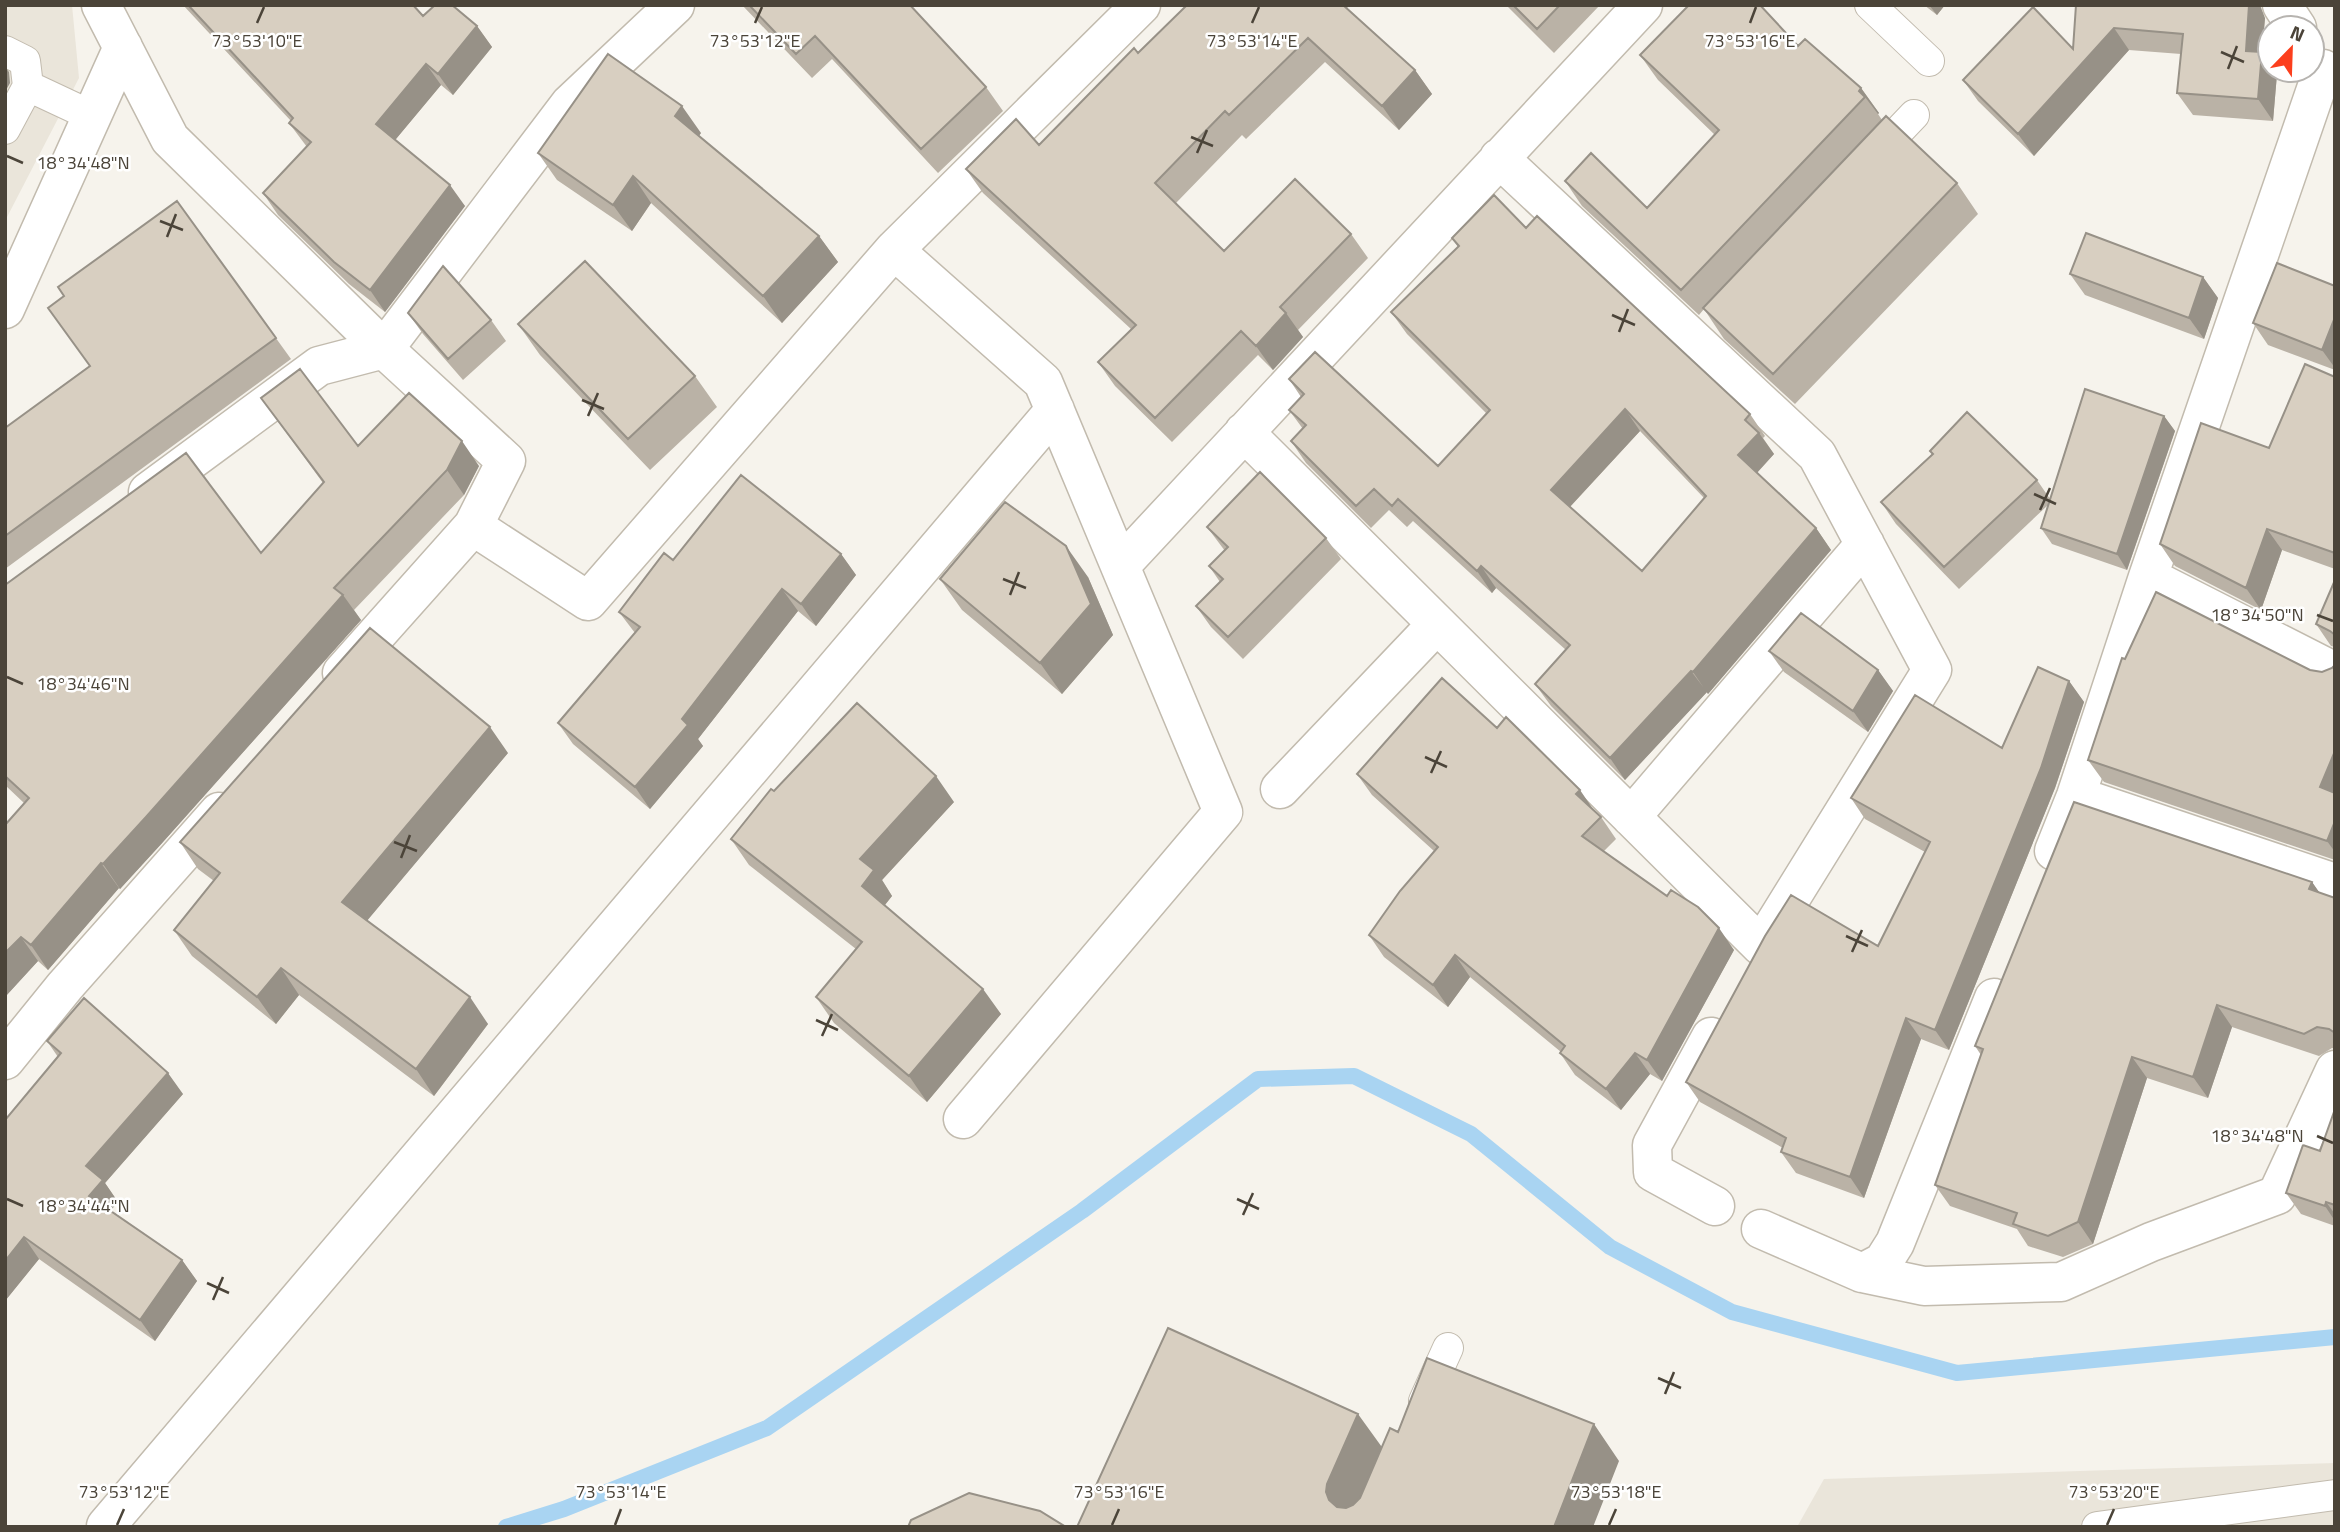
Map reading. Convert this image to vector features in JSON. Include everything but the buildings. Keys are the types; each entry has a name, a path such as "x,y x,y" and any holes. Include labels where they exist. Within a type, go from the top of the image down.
{"street":[{"path":"102,5 170,139 384,349 506,461 473,526 315,704"},
{"path":"117,514 319,366 384,349 570,104 675,5"},
{"path":"473,526 588,601 894,250 1141,5"},
{"path":"1120,566 1643,5"},
{"path":"5,309 123,47"},
{"path":"2040,885 2076,796 2317,84"},
{"path":"1499,158 1705,334 1817,455 1931,670 1761,946 1652,1145 1653,1172 1715,1206"},
{"path":"894,250 1043,382 1223,812 963,1119"},
{"path":"106,1526 1055,410"},
{"path":"1244,432 1761,946"},
{"path":"1631,817 1865,544"},
{"path":"2148,577 2335,672"},
{"path":"1280,789 1437,624"},
{"path":"5,1060 65,986 241,787"},
{"path":"2076,796 2335,883"},
{"path":"1862,1273 1883,1262 1895,1243 2009,962"},
{"path":"1761,1229 1862,1273 1924,1286 2060,1282 2151,1242 2277,1195 2335,1070"}],"lane":[{"path":"1870,5 1929,61"},
{"path":"5,51 25,61 28,86 5,130"},
{"path":"28,86 92,116"},
{"path":"1856,175 1914,115"},
{"path":"1414,1424 1448,1348"},
{"path":"2097,1527 2335,1495"}],"shaded area":[{"path":"5,5 72,5 79,78 5,221"},
{"path":"2335,1463 2335,1527 1797,1527 1824,1479"}],"waterway":[{"path":"506,1527 564,1509 767,1428 1082,1211 1258,1079 1354,1076 1471,1134 1610,1247 1732,1312 1957,1373 2335,1337"}]}
